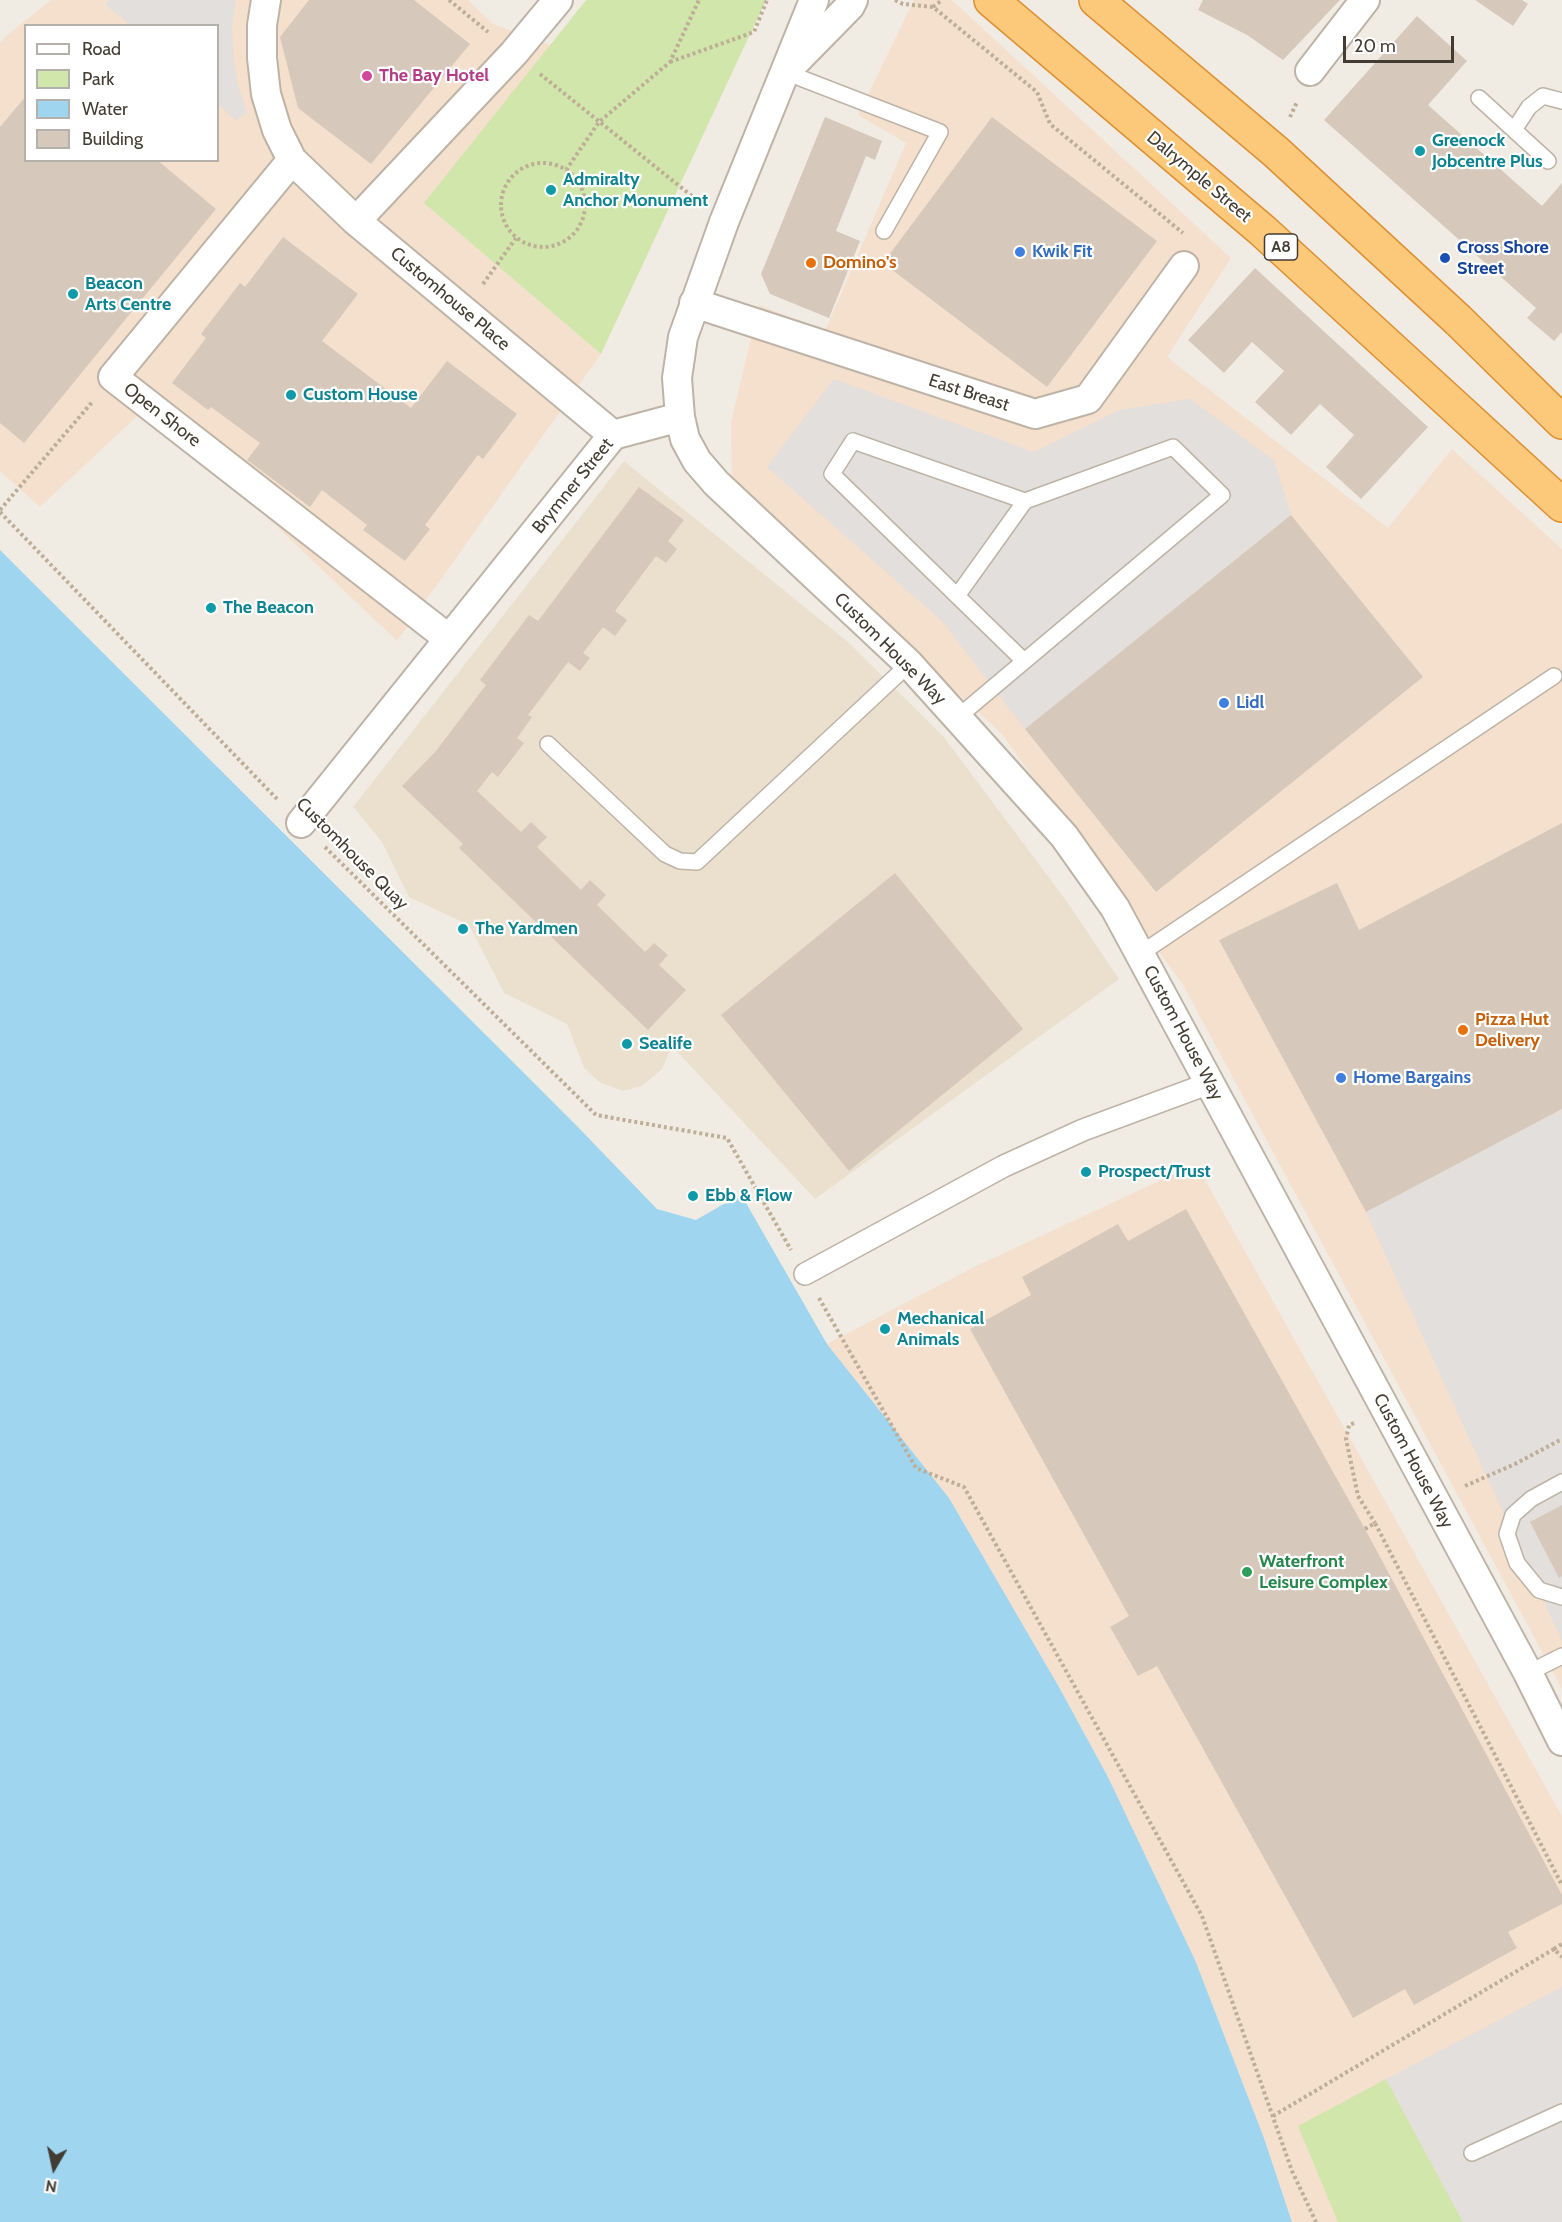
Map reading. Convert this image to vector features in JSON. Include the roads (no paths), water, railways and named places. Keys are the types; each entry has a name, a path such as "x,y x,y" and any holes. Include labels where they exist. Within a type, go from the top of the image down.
{"highway":[{"name":"Dalrymple Street","path":"991,0 1263,231 1562,505"},
{"path":"1096,0 1276,152 1458,320 1562,422"}],"street":[{"path":"266,0 262,25 262,58 266,94 277,130 292,160"},
{"path":"356,221 514,53 558,0"},
{"path":"680,417 677,378 683,337 724,222 814,0"},
{"path":"785,72 850,6 853,0"},
{"path":"1310,71 1365,0"},
{"name":"Customhouse Place","path":"292,160 356,221 613,435"},
{"name":"Open Shore","path":"292,160 113,377 449,639"},
{"name":"East Breast","path":"694,303 1035,414 1088,399 1184,266"},
{"name":"Brymner Street","path":"301,823 613,435 680,417"},
{"name":"Custom House Way","path":"680,417 685,439 697,461 716,483 909,664 1064,836 1115,908 1562,1741"},
{"path":"805,1274 1004,1166 1083,1130 1210,1083"}],"lane":[{"path":"785,72 940,132 884,231"},
{"path":"1514,130 1530,107 1543,96 1562,102"},
{"path":"1479,98 1548,161"},
{"path":"1024,661 832,474 853,441 1025,501"},
{"path":"957,596 1025,501 1173,447 1222,495 958,717"},
{"path":"548,744 664,854 680,861 697,862 909,664"},
{"path":"1140,954 1554,676"},
{"path":"1562,1482 1531,1499 1513,1515 1507,1534 1517,1563 1539,1590 1562,1597"},
{"path":"1527,1673 1562,1656"},
{"path":"1472,2153 1562,2112"}],"water":[{"path":"0,550 574,1123 657,1209 696,1220 742,1196 827,1344 949,1498 1059,1687 1108,1777 1195,1960 1264,2138 1292,2222 0,2222"}],"place":[{"name":"The Bay Hotel","path":"367,76"},
{"name":"Greenock Jobcentre Plus","path":"1420,151"},
{"name":"Admiralty Anchor Monument","path":"551,190"},
{"name":"Kwik Fit","path":"1020,252"},
{"name":"Cross Shore Street","path":"1445,258"},
{"name":"Domino's","path":"811,263"},
{"name":"Beacon Arts Centre","path":"73,294"},
{"name":"Custom House","path":"291,395"},
{"name":"The Beacon","path":"211,608"},
{"name":"Lidl","path":"1224,703"},
{"name":"The Yardmen","path":"463,929"},
{"name":"Pizza Hut Delivery","path":"1463,1030"},
{"name":"Sealife","path":"627,1044"},
{"name":"Home Bargains","path":"1341,1078"},
{"name":"Prospect/Trust","path":"1086,1172"},
{"name":"Ebb & Flow","path":"693,1196"},
{"name":"Mechanical Animals","path":"885,1329"},
{"name":"Waterfront Leisure Complex","path":"1247,1572"}]}
